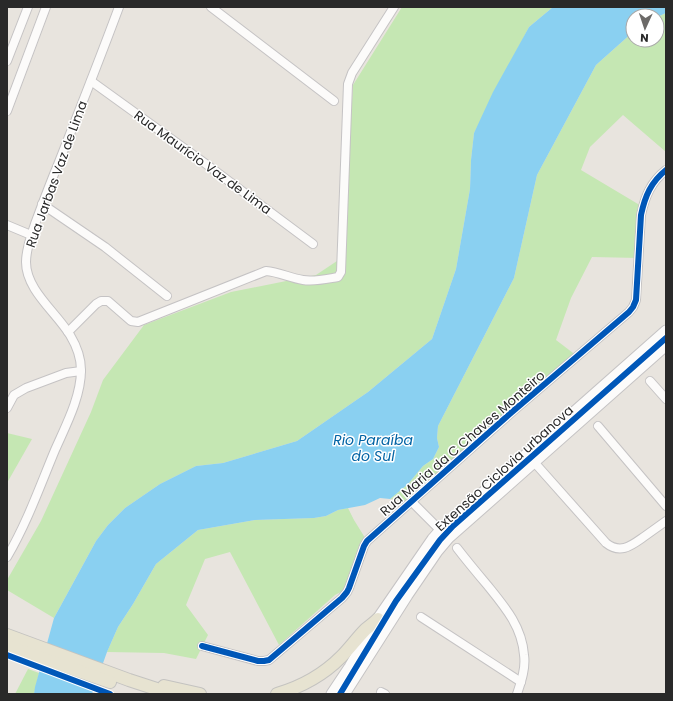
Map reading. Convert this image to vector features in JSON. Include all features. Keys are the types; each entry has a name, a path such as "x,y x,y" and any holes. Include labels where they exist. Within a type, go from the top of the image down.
{"main road":[{"path":"277,694 315,678 341,657 366,629 378,619"},
{"path":"7,635 24,647 128,684 144,689 172,694"},
{"path":"7,646 24,647"},
{"path":"144,689 152,683 200,694"}],"street":[{"path":"7,61 28,7"},
{"path":"7,111 46,7"},
{"name":"Rua Jarbas Vaz de Lima","path":"7,557 29,513 70,414 78,391 81,371 79,357 74,342 31,283 27,274 27,252 31,235 42,204 91,82 119,7"},
{"path":"211,7 334,101"},
{"path":"68,332 96,304 101,301 108,302 131,321 138,322 266,271 313,281 338,277 341,272 348,84 352,73 394,7"},
{"name":"Rua Maurício Vaz de Lima","path":"91,82 206,164 313,244"},
{"name":"Rua Maria da C Chaves Monteiro","path":"202,646 258,661 269,660 342,598 347,592 367,541 512,412 629,312 636,300 641,215 643,207 654,182 658,176 666,170"},
{"path":"42,204 105,247 167,296"},
{"path":"7,225 31,235"},
{"path":"344,694 437,550 444,534 666,331"},
{"path":"332,694 350,667 378,619 433,539 444,534 534,462 666,345"},
{"path":"7,408 14,395 26,388 66,373 81,371"},
{"path":"650,381 666,399"},
{"path":"598,426 666,506"},
{"path":"534,462 606,543 613,547 618,549 632,546 666,521"},
{"path":"412,502 444,534"},
{"path":"456,548 506,608 517,626 523,645 524,656 524,668 517,694"},
{"path":"421,617 521,682"}],"green space":[{"path":"402,7 553,7 529,27 474,133 470,189 456,269 432,339 368,392 297,441 223,463 196,466 160,484 125,508 108,525 96,541 54,618 7,590 7,580 41,521 91,412 103,380 144,325 231,292 316,275 343,257 353,85"},
{"path":"665,13 666,152 623,115 590,147 581,170 643,207 639,258 592,257 571,298 556,340 577,356 412,502 390,499 408,484 423,466 433,459 439,447 437,438 438,426 514,278 537,175 596,65 625,39 625,48 665,48"},
{"path":"7,433 32,439 7,483"},
{"path":"348,508 367,541 349,588 335,595 279,645 230,552 205,559 186,605 208,635 196,659 164,653 107,652 118,627 156,564 198,530 255,520 314,518 326,516 338,510"},
{"path":"28,669 39,673 34,694 15,694"}],"water":[{"name":"Rio Paraíba do Sul","path":"553,7 666,7 665,13 665,8 625,8 625,39 596,65 537,175 514,278 438,426 437,438 439,447 433,459 423,466 408,484 390,499 380,498 365,505 338,510 326,516 314,518 255,520 198,530 156,564 118,627 107,652 92,694 34,694 54,618 96,541 108,525 125,508 160,484 196,466 223,463 297,441 368,392 432,339 456,269 470,189 474,133 493,92 529,27"}],"cycle path":[{"path":"202,646 258,661 269,660 342,598 347,592 367,541 512,412 629,312 636,300 641,215 649,190 656,179 666,170"},
{"name":"Extensão Ciclovia urbanova","path":"340,694 396,601 440,540 453,526 666,338"},
{"path":"7,655 110,694"}]}
